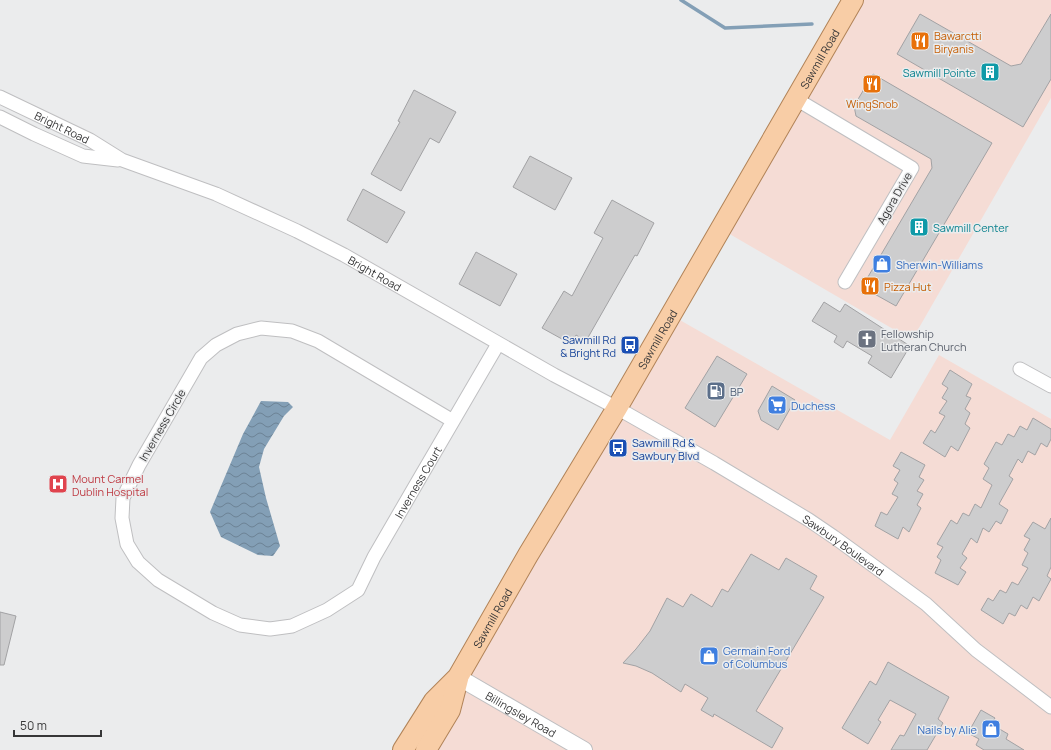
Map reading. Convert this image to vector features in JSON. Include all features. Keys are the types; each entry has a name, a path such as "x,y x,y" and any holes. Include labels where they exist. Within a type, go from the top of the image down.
{"main road":[{"name":"Sawmill Road","path":"403,750 434,701 458,677 528,555 617,408 853,0"},
{"name":"Sawmill Road","path":"426,750 450,710 458,677"}],"street":[{"name":"Bright Road","path":"0,97 90,140 122,160 216,194 290,227 344,255 498,344 617,408"},
{"name":"Agora Drive","path":"796,99 912,168 845,282"},
{"name":"Bright Road","path":"0,117 83,156 122,160"},
{"name":"Inverness Circle","path":"327,610 292,626 270,629 240,625 213,613 158,580 138,562 127,544 122,518 123,498 151,444 201,358 216,345 237,334 261,328 292,331 318,341 453,421"},
{"name":"Inverness Court","path":"327,610 358,590 374,557 498,344"},
{"path":"1020,369 1051,386"},
{"name":"Sawbury Boulevard","path":"617,408 714,463 815,524 926,604 976,650 1051,707"},
{"name":"Billingsley Road","path":"458,677 584,750"}],"shaded area":[{"path":"853,0 1051,0 1051,98 912,340 721,229"},
{"path":"671,315 890,440 939,355 1051,419 1051,750 426,750"}],"water":[{"path":"261,401 288,402 293,407 284,416 264,449 259,467 280,546 273,556 258,555 221,537 210,512 243,434"}],"building":[{"name":"Sawmill Pointe","path":"920,14 1011,66 1021,64 1051,14 1051,79 1023,127 897,54"},
{"name":"Sawmill Center","path":"873,74 992,143 896,306 862,287 932,168 931,159 856,116 854,106"},
{"path":"414,90 456,112 439,143 430,138 401,191 371,174 400,122 398,121"},
{"path":"530,156 572,178 555,210 513,187"},
{"path":"363,189 405,212 387,243 347,220"},
{"path":"612,200 654,223 637,256 635,255 586,341 576,335 571,344 542,328 564,291 572,296 603,238 594,233"},
{"path":"476,252 517,274 500,306 459,284"},
{"name":"Fellowship Lutheran Church","path":"824,302 840,312 845,304 910,346 891,378 868,363 872,356 847,341 843,348 834,342 837,336 812,321"},
{"name":"BP","path":"717,356 747,374 715,427 685,408"},
{"path":"950,370 972,384 966,396 971,398 965,409 970,413 965,424 970,428 958,451 951,446 945,457 923,443 931,430 935,433 945,416 939,413 947,401 942,398 948,388 942,384"},
{"name":"Duchess","path":"772,386 795,400 778,430 761,420 758,411"},
{"path":"1033,418 1051,429 1051,439 1047,447 1041,443 1035,455 1028,451 1022,463 1018,459 1009,476 1013,479 999,504 1008,510 1001,524 996,521 989,532 983,528 977,543 971,538 962,554 967,558 960,568 966,572 958,585 935,573 941,560 937,557 943,547 937,544 951,520 957,524 963,513 969,516 975,504 981,508 992,485 983,479 989,468 984,464 996,442 1002,445 1008,434 1014,437 1020,426 1027,430"},
{"path":"901,452 925,465 919,477 924,480 917,491 923,494 917,505 921,508 909,532 903,527 898,539 875,526 881,512 887,515 898,497 892,494 898,483 894,480 900,470 893,466"},
{"path":"1051,518 1051,567 1047,576 1051,579 1039,601 1033,597 1027,609 1021,605 1015,616 1009,613 1003,624 981,610 988,598 993,601 1000,590 1006,593 1012,582 1018,585 1028,568 1022,565 1028,553 1024,550 1030,539 1024,536 1033,522 1045,529"},
{"name":"Germain Ford of Columbus","path":"751,554 779,570 786,558 817,576 810,589 824,597 756,711 783,728 772,748 714,714 713,717 701,710 708,698 685,684 681,692 652,673 636,666 623,663 650,631 667,598 683,607 691,594 712,607 722,589 728,592"},
{"path":"0,612 16,616 4,665 0,665"},
{"path":"888,662 949,697 938,719 943,723 927,750 891,750 900,735 904,736 916,714 890,700 878,720 881,722 868,744 842,728 870,681 876,685"},
{"path":"981,710 995,718 991,724 1008,734 1006,739 1024,750 984,750 976,745 979,739 968,733"}],"waterway":[{"path":"681,0 725,28 812,24"}],"place":[{"name":"Bawarctti Biryanis","path":"920,41"},
{"name":"Sawmill Pointe","path":"990,72"},
{"name":"WingSnob","path":"872,84"},
{"name":"Sawmill Center","path":"919,227"},
{"name":"Sherwin-Williams","path":"882,264"},
{"name":"Pizza Hut","path":"870,286"},
{"name":"Fellowship Lutheran Church","path":"867,339"},
{"name":"Sawmill Rd & Bright Rd","path":"630,345"},
{"name":"BP","path":"716,391"},
{"name":"Duchess","path":"777,405"},
{"name":"Sawmill Rd & Sawbury Blvd","path":"618,448"},
{"name":"Mount Carmel Dublin Hospital","path":"58,484"},
{"name":"Germain Ford of Columbus","path":"709,656"},
{"name":"Nails by Alie","path":"991,729"}]}
